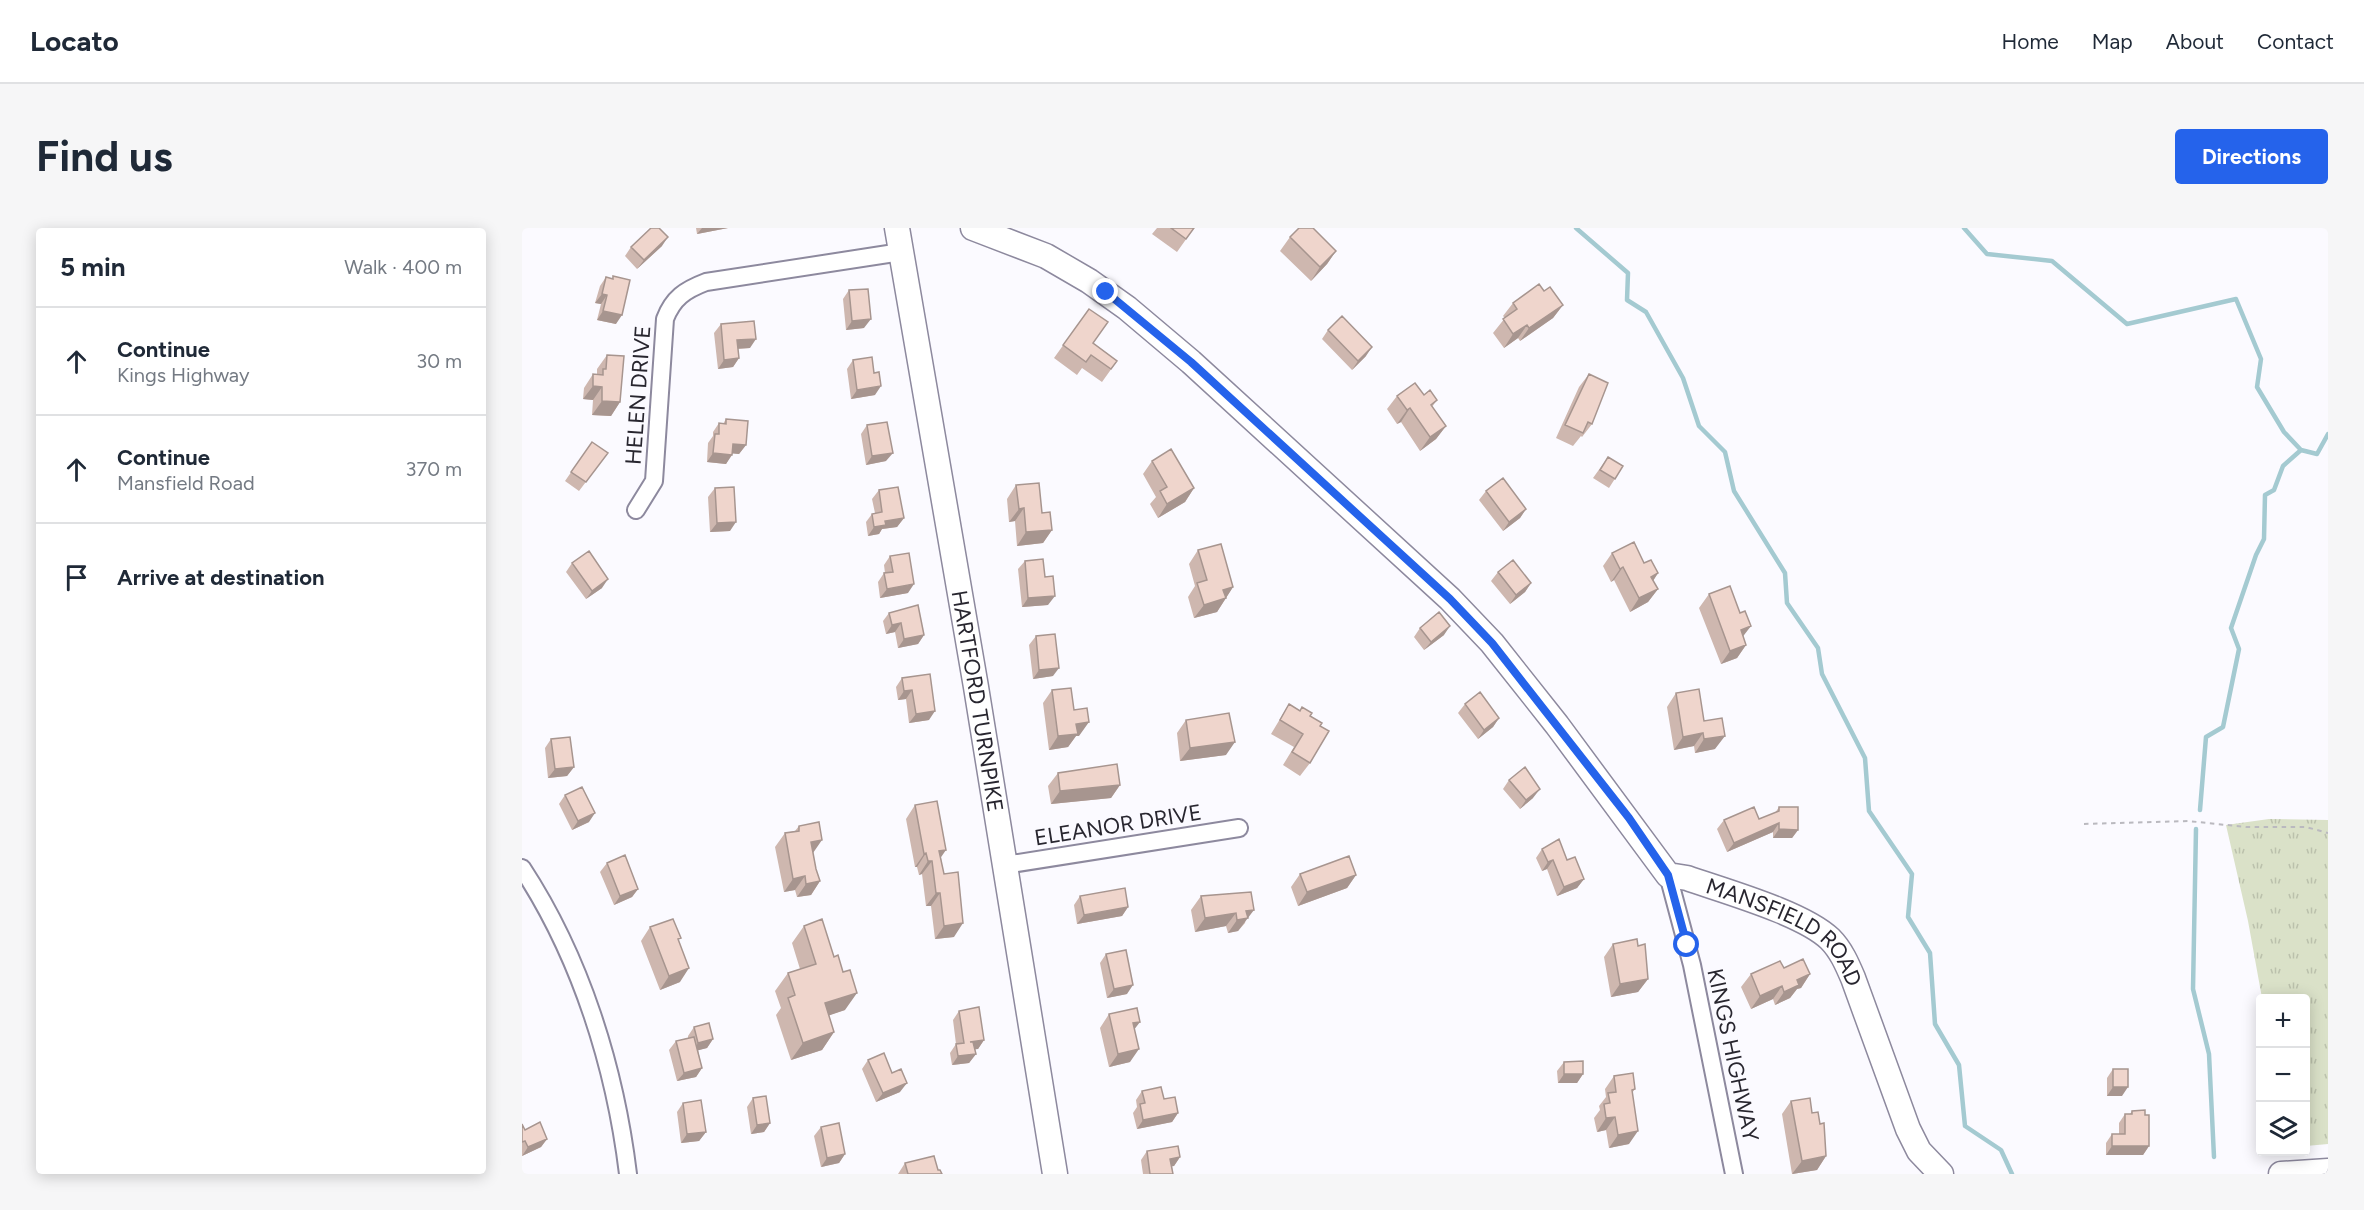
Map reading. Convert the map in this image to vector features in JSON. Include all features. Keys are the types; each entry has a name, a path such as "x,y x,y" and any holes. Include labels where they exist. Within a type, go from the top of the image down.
{"street":[{"name":"HARTFORD TURNPIKE","path":"897,228 1055,1174"},
{"name":"MANSFIELD ROAD","path":"973,228 1046,256 1089,281 1127,308 1191,362 1450,599 1492,643 1557,725 1668,875 1687,878 1798,919 1816,927 1831,940 1844,957 1853,978 1908,1129 1919,1151 1941,1174"},
{"name":"HELEN DRIVE","path":"636,510 654,482 664,319 670,305 681,293 706,282 901,252"},
{"name":"ELEANOR DRIVE","path":"1005,865 1239,828"},
{"path":"522,868 542,898 587,998 616,1100 628,1174"},
{"name":"KINGS HIGHWAY","path":"1668,875 1692,965 1734,1174"},
{"path":"2281,1174 2328,1171"}],"path":[{"path":"2084,824 2188,821 2246,827 2306,827 2328,833"}],"green space":[{"path":"2269,819 2328,820 2328,1144 2310,1146 2310,994 2261,994 2248,921 2226,825"}],"building":[{"path":"651,228 659,228 668,237 644,260 631,247"},
{"path":"1171,228 1194,228 1186,239"},
{"path":"1299,228 1313,228 1336,251 1320,267 1290,237"},
{"path":"613,276 630,280 622,315 603,311 607,295 602,294 606,277 613,279"},
{"path":"1539,284 1544,291 1550,287 1563,305 1529,328 1527,325 1513,334 1503,319 1517,309 1513,303"},
{"path":"868,289 871,319 852,321 849,290"},
{"path":"1089,309 1108,322 1093,343 1117,361 1111,369 1091,355 1086,362 1063,345"},
{"path":"1342,316 1372,347 1358,361 1328,330"},
{"path":"754,321 756,339 737,340 739,358 724,360 721,324"},
{"path":"607,355 624,356 620,402 602,401 602,387 593,386 593,374 603,375"},
{"path":"872,357 874,373 879,372 881,386 857,390 853,360"},
{"path":"1589,374 1608,383 1592,424 1588,422 1583,433 1565,425"},
{"path":"1415,383 1424,395 1430,390 1437,400 1431,405 1446,426 1430,437 1410,408 1407,410 1397,396"},
{"path":"726,419 748,421 746,445 733,444 732,455 713,453 715,434 719,434 719,423 726,424"},
{"path":"887,422 893,453 872,456 867,425"},
{"path":"592,442 608,453 586,482 571,472"},
{"path":"1171,449 1194,488 1167,504 1160,491 1167,487 1152,461"},
{"path":"1608,457 1623,466 1615,479 1600,470"},
{"path":"1503,478 1526,509 1509,522 1486,491"},
{"path":"1039,483 1042,513 1050,512 1052,530 1026,532 1024,508 1019,509 1016,485"},
{"path":"734,487 736,522 717,523 715,488"},
{"path":"898,487 904,518 885,521 886,525 874,527 872,514 882,512 879,490"},
{"path":"1634,542 1644,563 1651,560 1658,573 1651,577 1658,589 1639,598 1623,567 1620,569 1612,553"},
{"path":"1221,544 1233,587 1223,590 1226,598 1204,605 1197,583 1207,580 1198,550"},
{"path":"589,551 608,579 592,591 572,563"},
{"path":"909,553 914,584 887,589 884,573 893,572 890,556"},
{"path":"1043,559 1045,577 1053,576 1055,596 1028,598 1025,561"},
{"path":"1513,560 1531,583 1516,595 1498,572"},
{"path":"1730,586 1740,613 1745,611 1751,626 1741,630 1746,645 1730,651 1709,594"},
{"path":"918,605 924,635 904,639 901,623 892,625 889,613"},
{"path":"1439,612 1450,626 1431,642 1420,628"},
{"path":"1055,634 1059,668 1039,670 1036,636"},
{"path":"930,674 935,711 916,714 912,690 904,691 902,678"},
{"path":"1071,688 1074,710 1087,708 1089,722 1076,724 1078,734 1058,736 1052,690"},
{"path":"1699,689 1704,721 1722,718 1725,736 1704,739 1703,733 1683,737 1676,693"},
{"path":"1480,692 1499,718 1484,730 1465,704"},
{"path":"1289,704 1300,711 1302,707 1312,713 1310,716 1322,723 1320,726 1329,731 1310,763 1292,752 1303,734 1280,720"},
{"path":"1229,713 1235,742 1190,748 1186,720"},
{"path":"570,737 574,767 555,769 551,739"},
{"path":"1117,764 1120,785 1060,791 1058,773"},
{"path":"1525,767 1540,789 1526,800 1509,780"},
{"path":"582,787 595,813 578,821 565,795"},
{"path":"937,801 946,850 939,851 944,874 958,872 963,923 944,926 940,893 936,893 932,861 928,861 926,853 924,854 915,805"},
{"path":"1754,807 1759,819 1779,811 1779,807 1798,807 1798,830 1779,829 1779,823 1734,843 1724,820"},
{"path":"819,822 822,840 811,842 820,881 806,884 805,876 793,879 785,833 799,831 799,826"},
{"path":"1559,839 1567,860 1575,857 1584,879 1564,887 1553,860 1548,862 1542,849"},
{"path":"625,855 638,889 620,896 607,863"},
{"path":"1349,856 1356,875 1307,892 1300,874"},
{"path":"1125,888 1128,907 1084,915 1080,896"},
{"path":"1251,892 1254,910 1246,911 1248,918 1237,920 1236,913 1205,918 1201,896"},
{"path":"673,919 689,968 669,976 650,927"},
{"path":"822,919 834,957 838,955 843,972 850,970 857,993 825,1003 834,1032 803,1043 788,998 795,995 788,973 816,964 804,926"},
{"path":"1637,939 1638,946 1645,944 1648,979 1620,984 1613,944"},
{"path":"1126,950 1133,985 1114,989 1106,954"},
{"path":"1803,959 1810,974 1797,980 1799,985 1784,992 1782,986 1760,996 1751,974 1780,961 1784,968"},
{"path":"979,1007 984,1040 970,1042 973,1042 976,1054 958,1056 956,1044 964,1043 959,1011"},
{"path":"1137,1008 1140,1022 1133,1023 1139,1049 1118,1054 1109,1014"},
{"path":"709,1023 713,1039 698,1043 694,1027"},
{"path":"694,1037 702,1068 684,1073 676,1041"},
{"path":"884,1053 892,1073 901,1069 907,1083 883,1093 868,1060"},
{"path":"1583,1061 1583,1074 1564,1074 1564,1062"},
{"path":"2113,1069 2128,1069 2128,1087 2113,1087"},
{"path":"1633,1073 1635,1089 1632,1090 1638,1131 1618,1135 1615,1117 1606,1118 1604,1104 1610,1103 1608,1093 1616,1092 1614,1076"},
{"path":"1161,1087 1164,1099 1175,1097 1178,1113 1143,1120 1140,1104 1145,1103 1142,1091"},
{"path":"766,1096 770,1123 757,1125 753,1098"},
{"path":"1810,1098 1812,1113 1818,1112 1820,1124 1824,1123 1826,1156 1802,1161 1791,1101"},
{"path":"701,1100 706,1132 687,1134 683,1103"},
{"path":"2145,1110 2145,1115 2149,1115 2149,1146 2112,1146 2112,1134 2125,1134 2125,1114"},
{"path":"540,1122 547,1139 528,1147 525,1141 522,1142 522,1124 525,1130"},
{"path":"839,1123 845,1154 827,1158 821,1127"},
{"path":"1178,1146 1180,1157 1170,1159 1173,1174 1150,1174 1147,1151"},
{"path":"934,1156 938,1170 942,1174 908,1174 905,1163"}],"waterway":[{"path":"1576,228 1628,273 1627,300 1646,312 1683,378 1699,426 1725,452 1734,491 1785,573 1787,603 1818,648 1822,674 1865,758 1869,811 1912,874 1908,917 1930,953 1935,1024 1959,1065 1965,1126 2001,1150 2012,1174"},
{"path":"1964,228 1987,254 2052,261 2127,324 2236,299 2261,359 2257,387 2284,432 2301,450 2317,454 2328,434"},
{"path":"2200,810 2206,737 2223,727 2239,649 2231,628 2256,555 2264,539 2265,495 2274,490 2283,466 2301,450"},
{"path":"2196,829 2193,989 2209,1054 2214,1157"}],"route":[{"path":"1106,292 1191,362 1450,599 1492,643 1652,850 1668,875 1687,945"}]}
